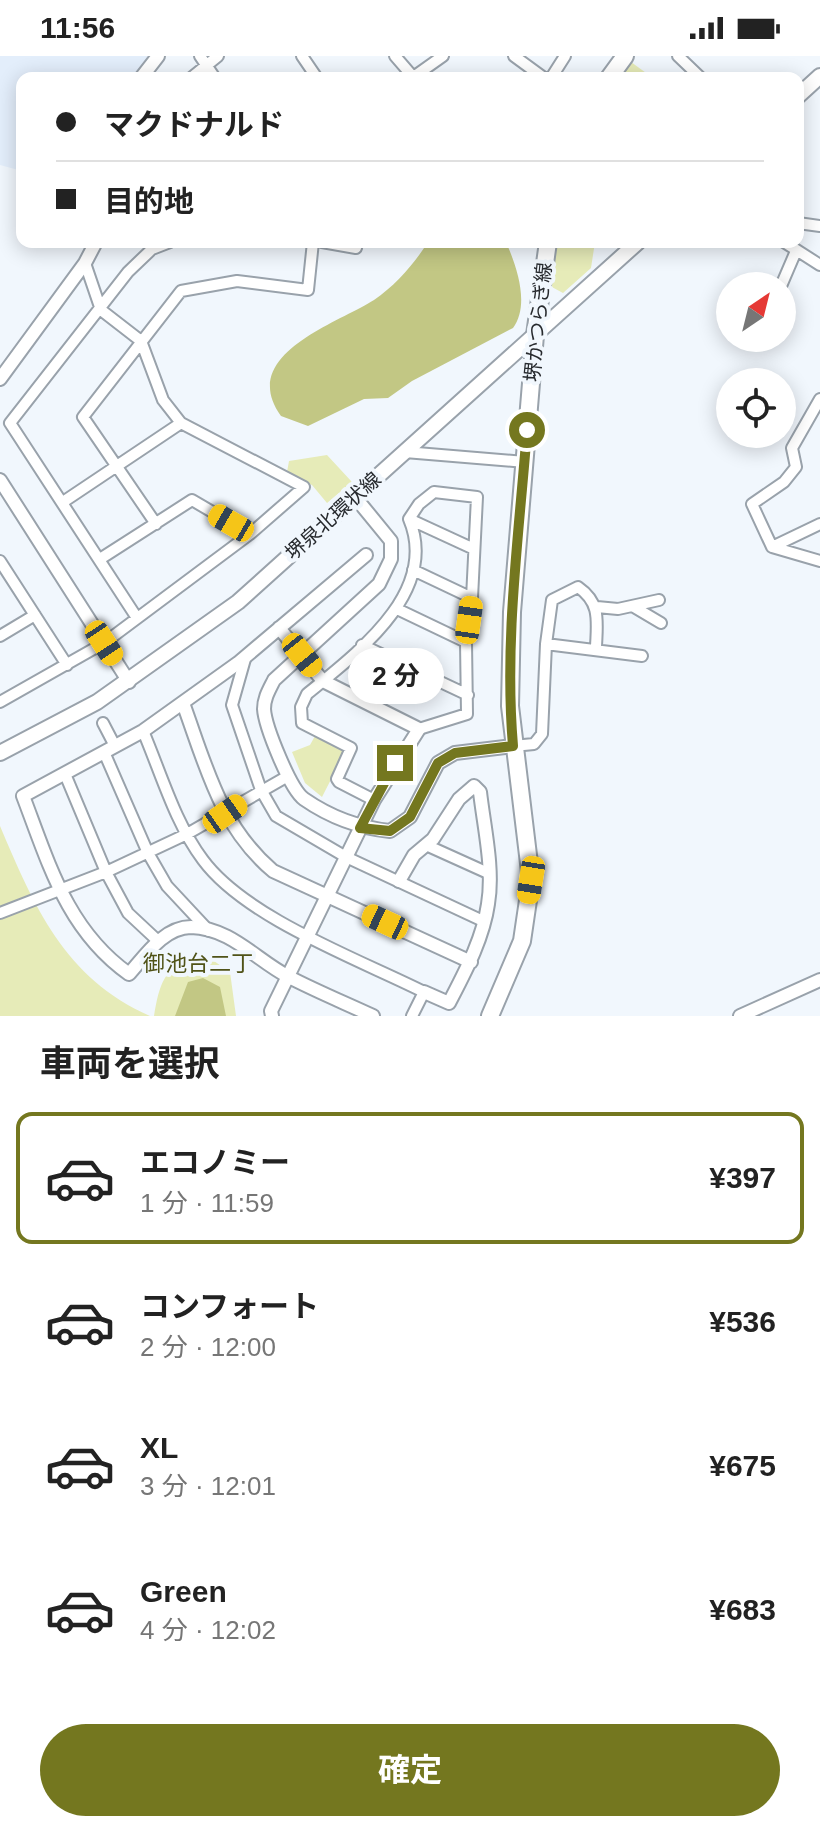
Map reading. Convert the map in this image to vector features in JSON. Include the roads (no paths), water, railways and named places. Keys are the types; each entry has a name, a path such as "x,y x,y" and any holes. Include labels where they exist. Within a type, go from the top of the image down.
{"main road":[{"path":"804,91 820,76"},
{"name":"堺かつらぎ線","path":"490,1016 522,941 531,880 528,833 513,746 510,706 512,612 535,335 547,248"},
{"name":"堺泉北環状線","path":"0,753 129,682 238,602 631,248"}],"street":[{"path":"146,72 158,56"},
{"path":"202,60 218,56"},
{"path":"395,56 408,72"},
{"path":"421,72 443,56"},
{"path":"514,56 536,72"},
{"path":"678,56 695,72"},
{"path":"0,379 93,248"},
{"path":"137,618 10,423 128,272 155,248"},
{"path":"156,524 83,417 181,291 237,281 308,290 312,248"},
{"path":"792,248 820,265"},
{"path":"787,272 796,251"},
{"path":"0,702 104,643 250,534 304,487 181,423 163,400 141,341 101,310 85,263"},
{"path":"820,399 792,448 796,467 784,482 752,504 772,547 820,561"},
{"path":"63,502 181,423"},
{"path":"405,452 525,462"},
{"path":"2,487 129,682"},
{"path":"272,1016 271,1011 374,800 419,729 467,714 466,642 472,598 477,497 434,492 419,504 409,519"},
{"path":"355,497 391,541 391,559 379,584 274,680 265,698 264,712 288,776 302,798 360,828 390,831 410,817 438,763 455,753 534,744 542,734 546,644 552,600 578,587 597,607 596,647"},
{"path":"100,559 192,500 250,534"},
{"path":"409,519 474,549"},
{"path":"374,800 337,779 351,748 302,723 304,700 397,609 413,570 417,538 409,519"},
{"path":"772,547 820,524"},
{"path":"366,555 245,657 183,703 143,731 23,796 60,889 86,937 129,974 158,941 189,927 232,936 254,956 288,976 373,1016"},
{"path":"1,565 67,665"},
{"path":"413,570 472,598"},
{"path":"597,607 634,607 659,600"},
{"path":"634,607 661,623"},
{"path":"397,609 466,642"},
{"path":"0,636 35,615"},
{"path":"279,628 323,681 419,729"},
{"path":"546,644 596,647 642,656"},
{"path":"362,645 468,695"},
{"path":"245,657 232,705 261,790 276,816 346,857 483,921"},
{"path":"183,703 225,814 247,849 273,871 471,962"},
{"path":"103,723 148,853 167,886 209,931"},
{"path":"143,731 187,834 203,860 227,886 258,908 449,1003 471,962 489,903 480,792 474,786 459,799 426,845 414,855 399,881"},
{"path":"65,774 106,872 128,913 158,941"},
{"path":"0,913 148,853 225,814 288,776"},
{"path":"426,845 488,873"},
{"path":"740,1016 820,980"},
{"path":"412,1016 424,992"}],"district":[{"name":"御池台二丁","path":"198,963"}]}
